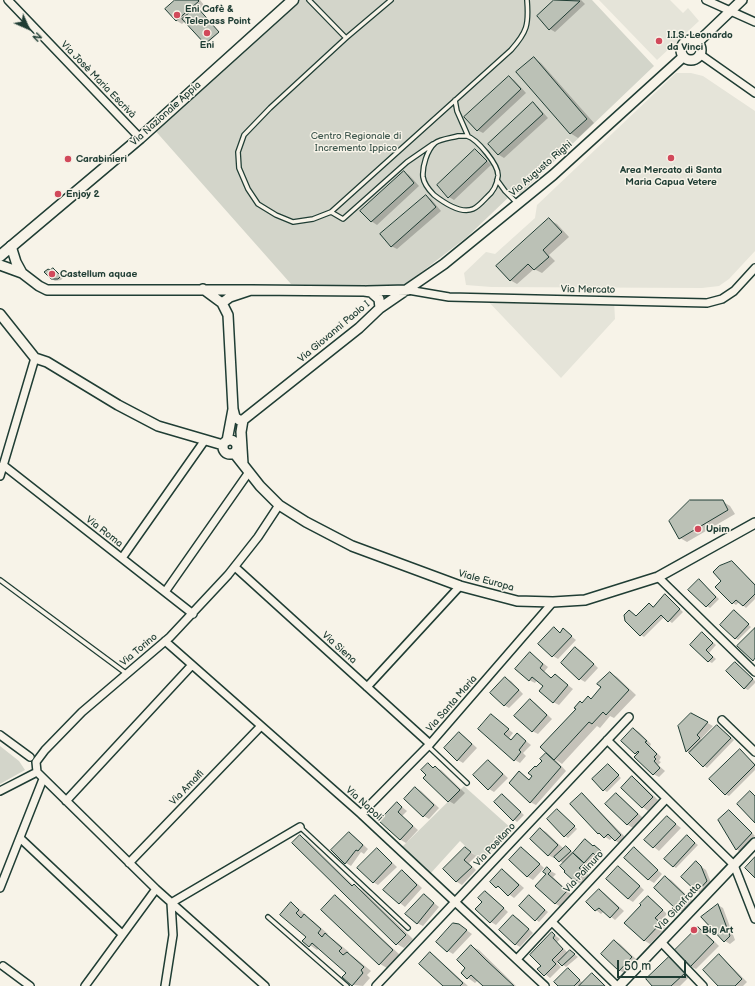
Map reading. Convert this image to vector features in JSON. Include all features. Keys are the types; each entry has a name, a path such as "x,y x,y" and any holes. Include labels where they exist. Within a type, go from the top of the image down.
{"main road":[{"name":"Via Nazionale Appia","path":"0,256 140,138 293,0"}],"street":[{"name":"Via Josè Maria Escrivà","path":"8,0 140,138"},
{"path":"706,0 755,22"},
{"path":"698,42 742,0"},
{"path":"688,40 698,42 702,48 701,55 696,60 686,59 681,51 683,44 688,40"},
{"path":"701,55 755,93"},
{"name":"Via Augusto Righi","path":"380,308 444,264 553,175 684,57"},
{"path":"11,246 16,262 22,273"},
{"path":"0,265 22,273 47,290 252,290"},
{"name":"Via Mercato","path":"408,290 449,297 707,303 722,299 734,291 755,268"},
{"path":"204,289 222,302 228,315 233,409 235,417 239,420 243,420 241,432 243,464"},
{"name":"Via Giovanni Paolo I","path":"222,302 230,297 252,290 364,291 371,292 379,299 380,308 359,328 243,420"},
{"path":"364,291 408,290"},
{"path":"0,314 35,358 53,365 118,405 158,426 205,440 225,443 233,409"},
{"path":"0,476 35,358"},
{"path":"122,558 205,440"},
{"name":"Viale Europa","path":"225,443 234,441 237,445 237,449 234,453 249,472 279,505 306,522 352,546 460,586 517,601 554,602 585,600 658,577 755,523"},
{"name":"Via Roma","path":"3,465 193,614"},
{"path":"166,592 249,472"},
{"name":"Via Torino","path":"37,772 36,762 45,750 82,712 165,641 193,614 235,567 258,537 279,505"},
{"name":"Via Siena","path":"235,567 368,687 429,745"},
{"path":"658,577 755,672"},
{"path":"368,687 460,586"},
{"name":"Via Santa Maria","path":"360,814 429,745 554,602"},
{"name":"Via Napoli","path":"165,641 360,814 545,986"},
{"path":"66,801 192,665"},
{"name":"Via Positano","path":"376,986 629,717"},
{"path":"722,720 755,752"},
{"name":"Via Amalfi","path":"129,864 260,726"},
{"path":"0,735 30,757"},
{"path":"608,740 734,865 755,919"},
{"path":"0,791 37,772 129,864 265,986"},
{"path":"0,888 43,779"},
{"name":"Via Palinuro","path":"517,959 666,799"},
{"path":"171,903 300,827"},
{"path":"20,838 122,934"},
{"name":"Via Gianfrotta","path":"618,986 755,843"},
{"path":"85,986 156,889"},
{"path":"166,986 173,935 171,903"},
{"path":"552,922 618,986"},
{"path":"661,942 703,986"},
{"path":"4,966 30,986"}],"lane":[{"path":"309,0 346,38"},
{"path":"391,0 346,38 255,123 244,136 238,152 239,168 248,190 258,204 276,215 293,222 313,219 331,212 511,50 521,39 527,28 527,0"},
{"path":"435,142 429,151 424,164 423,176 425,185 432,193 447,204 463,209 472,209 483,202 492,193 498,174 490,158 468,136 457,111 455,100"},
{"path":"331,212 343,218 407,162 435,142 458,136 468,136"},
{"path":"497,180 518,203"},
{"path":"0,580 127,674"},
{"path":"429,745 467,783"},
{"path":"300,827 408,928"},
{"path":"268,917 347,986"}],"shaded area":[{"name":"I.I.S. Leonardo da Vinci","path":"599,0 670,0 683,13 688,8 699,21 657,60"},
{"name":"Area Mercato di Santa Maria Capua Vetere","path":"676,73 691,73 703,76 755,111 755,251 729,279 719,286 702,288 491,287 466,285 464,273 486,252 495,254 535,218 537,205"},
{"path":"485,298 614,300 615,319 561,378"}],"green space":[{"name":"Centro Regionale di Incremento Ippico","path":"293,0 592,0 654,66 520,194 512,194 467,237 402,287 291,284 152,127"},
{"path":"0,746 19,761 25,770 0,784"},
{"path":"464,786 512,829 482,862 460,841 430,874 402,847"}],"building":[{"name":"Eni Cafè & Telepass Point","path":"175,0 199,1 176,21 165,9"},
{"path":"554,0 580,1 549,30 537,16"},
{"path":"197,7 219,32 205,44 182,19"},
{"path":"534,57 587,119 570,134 516,72"},
{"path":"509,76 521,89 477,131 464,117"},
{"path":"533,102 543,114 498,155 488,144"},
{"path":"475,149 487,161 448,198 437,185"},
{"path":"404,171 414,183 371,222 360,211"},
{"path":"426,195 436,207 391,247 380,234"},
{"path":"549,218 562,232 543,250 549,257 534,270 528,264 510,281 496,266"},
{"name":"Castellum aquae","path":"53,268 61,276 58,279 51,279 44,272"},
{"path":"690,500 723,500 728,510 679,539 669,521"},
{"path":"732,561 755,585 755,594 743,606 736,600 732,604 715,587 721,581 713,572 719,566"},
{"path":"699,579 716,597 706,607 688,590"},
{"path":"665,594 680,609 668,622 661,615 640,636 625,621 624,615 629,610 636,616 649,603 653,607"},
{"path":"734,610 749,624 735,639 720,625"},
{"path":"554,627 560,633 563,628 572,636 552,657 538,644"},
{"path":"755,628 755,658 753,661 737,646"},
{"path":"702,632 713,643 706,650 713,657 708,662 690,645"},
{"path":"575,647 594,664 579,680 561,663"},
{"path":"530,652 543,664 540,668 551,678 555,674 568,685 553,703 539,691 543,686 532,677 529,681 515,669"},
{"path":"735,662 753,679 744,689 726,671"},
{"path":"610,672 629,690 606,715 603,712 592,724 589,722 554,760 540,747 576,709 574,708 580,701 582,703 588,696 591,699 601,687 597,684"},
{"path":"505,677 519,690 504,706 490,693"},
{"path":"530,699 547,715 532,732 514,716"},
{"path":"691,713 708,722 697,735 700,738 686,752 678,726"},
{"path":"491,714 509,729 504,734 511,740 517,733 526,741 519,750 521,752 514,761 478,729"},
{"path":"717,725 731,738 703,767 689,753"},
{"path":"633,728 647,741 645,742 657,754 654,757 656,759 654,761 660,768 653,775 634,757 639,752 638,751 635,754 621,741"},
{"path":"459,732 472,744 457,761 444,748"},
{"path":"740,749 755,765 725,795 709,779"},
{"path":"546,753 561,767 530,803 509,783 519,771 529,780 532,776 528,773 542,761 540,759"},
{"path":"488,760 503,774 488,790 473,775"},
{"path":"428,763 433,768 435,766 460,790 448,802 423,778 426,775 421,770"},
{"path":"608,764 619,775 603,791 592,779"},
{"path":"632,776 653,797 642,808 621,788"},
{"path":"415,787 434,805 423,817 404,799"},
{"path":"750,791 755,796 755,823 737,804"},
{"path":"582,793 621,835 615,841 608,834 604,838 599,833 598,834 570,804"},
{"path":"616,793 638,814 627,825 605,804"},
{"path":"502,794 521,812 513,821 494,802"},
{"path":"397,802 402,807 398,812 413,826 400,840 379,821"},
{"path":"557,809 575,826 564,837 547,819"},
{"path":"729,810 752,833 736,850 718,820"},
{"path":"667,816 676,824 653,848 644,840"},
{"path":"540,828 558,845 548,856 530,839"},
{"path":"349,832 363,845 358,851 356,850 345,864 331,850"},
{"path":"300,835 352,886 354,884 406,935 396,945 292,843"},
{"path":"687,835 695,843 673,867 664,859"},
{"path":"585,839 601,851 596,856 593,853 584,863 573,853"},
{"path":"566,846 571,851 559,862 554,857"},
{"path":"465,847 471,852 464,860 472,867 456,882 443,869"},
{"path":"521,847 540,864 527,877 509,860"},
{"path":"634,847 658,870 648,880 624,858"},
{"path":"377,848 392,863 373,883 357,868"},
{"path":"573,853 584,863 579,868 585,873 575,882 560,866"},
{"path":"755,857 755,878 745,868"},
{"path":"696,861 701,866 707,881 697,892 681,877"},
{"path":"618,866 640,886 628,899 606,879"},
{"path":"547,867 551,871 548,874 567,891 555,904 535,886 546,874 543,872"},
{"path":"502,869 519,885 508,896 498,886 496,888 490,882"},
{"path":"402,870 417,885 399,904 383,890"},
{"path":"665,876 688,898 677,910 654,888"},
{"path":"599,889 619,908 610,918 599,908 595,911 586,902"},
{"path":"485,891 504,908 490,923 475,909 482,902 478,898"},
{"path":"424,894 434,903 417,924 405,914"},
{"path":"335,895 393,950 379,965 321,910"},
{"path":"529,895 545,910 535,921 519,906"},
{"path":"648,896 663,910 655,918 661,923 644,941 624,923"},
{"path":"291,902 299,910 296,913 301,918 304,914 321,929 318,933 322,937 325,933 342,948 339,951 343,955 347,952 364,967 361,970 363,973 352,986 342,977 346,973 312,943 309,947 302,941 306,937 280,915"},
{"path":"718,904 730,936 724,942 701,917"},
{"path":"513,915 529,929 515,945 499,930"},
{"path":"453,923 459,924 467,930 447,952 436,942"},
{"path":"698,927 714,942 690,967 674,951"},
{"path":"552,932 555,935 553,938 563,949 552,960 556,964 544,976 537,969 541,966 530,955"},
{"path":"614,940 632,957 619,971 601,954"},
{"path":"471,945 514,986 483,986 471,975 467,979 461,973 465,968 457,960"},
{"path":"570,950 575,954 562,966 558,962"},
{"path":"430,952 463,983 460,986 443,986 419,964"},
{"path":"719,954 742,979 735,986 718,986 703,970"},
{"path":"669,957 685,973 671,986 652,986 646,979"},
{"path":"568,968 580,980 574,986 558,986 554,982"},
{"path":"592,973 605,986 579,986"}],"place":[{"name":"Eni Cafè & Telepass Point","path":"177,15"},
{"name":"Eni","path":"207,33"},
{"name":"I.I.S. Leonardo da Vinci","path":"659,41"},
{"name":"Area Mercato di Santa Maria Capua Vetere","path":"671,158"},
{"name":"Carabinieri","path":"68,159"},
{"name":"Enjoy 2","path":"58,194"},
{"name":"Castellum aquae","path":"52,274"},
{"name":"Upim","path":"698,529"},
{"name":"Big Art","path":"694,930"}]}
